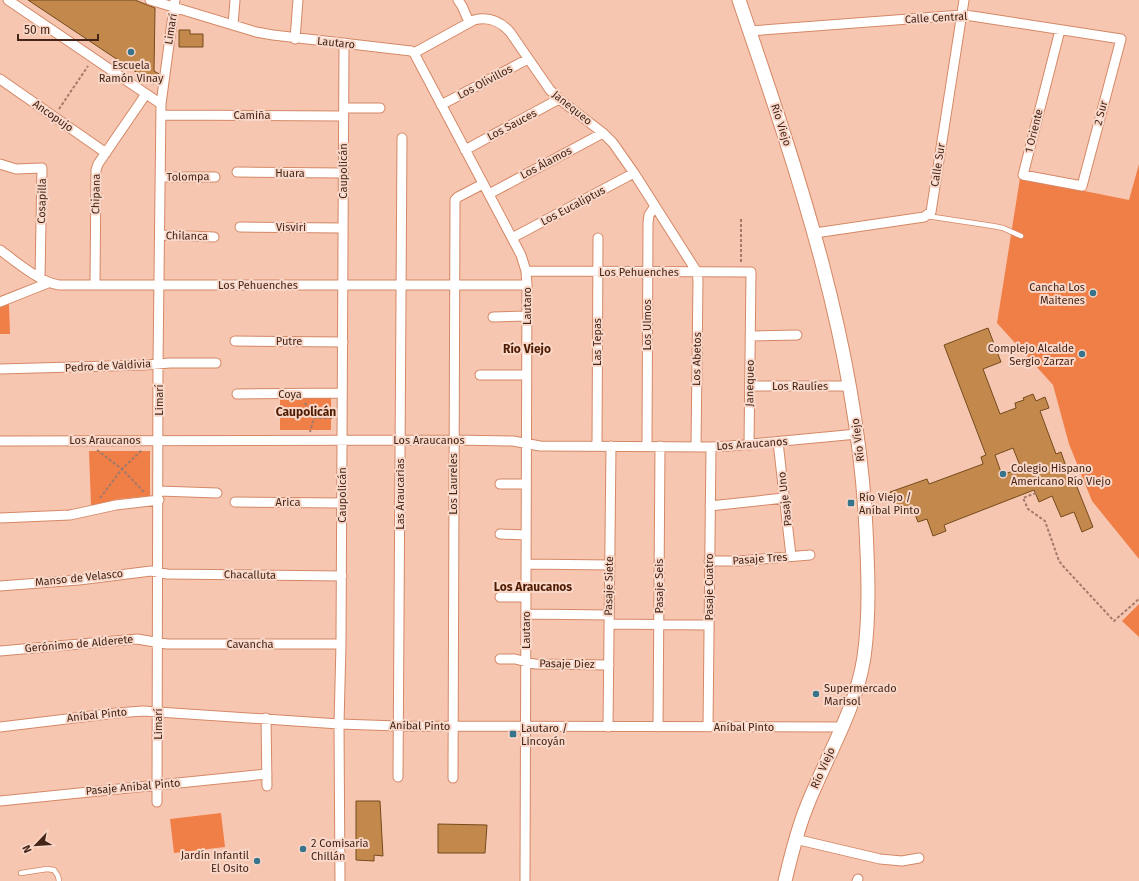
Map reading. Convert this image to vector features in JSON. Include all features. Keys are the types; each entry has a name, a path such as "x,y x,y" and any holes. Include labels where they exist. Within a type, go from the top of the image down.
{"main road":[{"name":"Río Viejo","path":"739,0 815,233 850,386 863,483 868,600 864,659 852,702 807,806 795,839 785,881"}],"street":[{"path":"8,0 161,104"},
{"name":"Lautaro","path":"150,0 175,4 256,32 295,39 406,50 414,53 521,255 526,271 527,285 525,881"},
{"path":"233,25 235,0"},
{"path":"295,39 298,0"},
{"path":"458,0 469,22"},
{"name":"Calle Sur","path":"927,216 931,210 964,0"},
{"name":"Limarí","path":"157,802 158,572 156,440 160,285 161,104 166,57 175,4"},
{"name":"Calle Central","path":"750,31 962,15 1121,40"},
{"name":"Janequeo","path":"414,53 469,22 484,18 501,23 510,32 550,90 559,99 603,133 613,143 634,173 697,272"},
{"name":"1 Oriente","path":"1060,30 1023,175 1082,186"},
{"name":"2 Sur","path":"1082,186 1121,40"},
{"name":"Caupolicán","path":"340,881 339,724 343,440 342,342 344,43"},
{"name":"Los Olivillos","path":"441,105 528,59"},
{"name":"Ancopujo","path":"0,79 106,153"},
{"name":"Chipana","path":"95,285 95,175 98,164 146,94"},
{"name":"Los Sauces","path":"465,150 559,99"},
{"path":"344,112 380,108"},
{"name":"Camiña","path":"161,115 344,112"},
{"name":"Los Álamos","path":"489,194 603,133"},
{"name":"Las Araucarias","path":"398,777 402,138"},
{"name":"Cosapilla","path":"0,164 8,168 16,169 42,168 44,280"},
{"name":"Huara","path":"237,172 343,173"},
{"name":"Los Eucaliptus","path":"512,238 634,173"},
{"name":"Tolompa","path":"161,178 215,177"},
{"name":"Los Laureles","path":"453,778 455,200 456,198 483,184"},
{"name":"Los Ulmos","path":"647,446 648,219 654,206"},
{"path":"815,233 927,216"},
{"name":"Visviri","path":"240,227 343,228"},
{"name":"Chilanca","path":"160,235 214,237"},
{"name":"Las Tepas","path":"597,446 598,238"},
{"name":"Los Pehuenches","path":"0,250 44,280 59,285 527,285"},
{"name":"Los Pehuenches","path":"526,271 751,272"},
{"name":"Los Abetos","path":"696,446 697,272"},
{"name":"Janequeo","path":"749,445 751,272"},
{"path":"0,302 44,280"},
{"path":"493,317 527,316"},
{"path":"750,336 797,336"},
{"name":"Putre","path":"235,341 342,342"},
{"name":"Pedro de Valdivia","path":"0,369 108,367 170,363 216,363"},
{"path":"480,375 526,375"},
{"name":"Los Raulíes","path":"750,386 850,386"},
{"name":"Coya","path":"237,394 342,394"},
{"name":"Los Araucanos","path":"0,441 454,440 513,441 540,446 711,447 749,445 857,434"},
{"name":"Pasaje Uno","path":"778,442 791,556"},
{"name":"Pasaje Siete","path":"608,727 611,446"},
{"name":"Pasaje Seis","path":"658,727 660,446"},
{"name":"Pasaje Cuatro","path":"708,727 711,447"},
{"path":"500,484 526,484"},
{"path":"0,518 70,515 156,497 217,493"},
{"path":"710,506 784,498"},
{"name":"Arica","path":"235,502 342,502"},
{"path":"500,534 526,534"},
{"name":"Pasaje Tres","path":"709,561 739,561 810,555"},
{"path":"526,564 610,565"},
{"name":"Manso de Velasco","path":"0,586 79,580 132,572 158,572"},
{"name":"Chacalluta","path":"158,572 167,574 342,576"},
{"path":"500,597 526,597"},
{"path":"526,614 609,615"},
{"path":"609,624 709,626"},
{"name":"Gerónimo de Alderete","path":"0,651 137,639 158,642"},
{"name":"Cavancha","path":"158,642 175,644 341,644"},
{"name":"Pasaje Diez","path":"500,658 515,659 535,664 609,665"},
{"name":"Aníbal Pinto","path":"0,727 122,712 143,711 339,724 398,726 841,727"},
{"path":"266,718 267,786"},
{"name":"Pasaje Aníbal Pinto","path":"0,801 267,774"},
{"path":"795,839 880,859 902,861 919,858"}],"lane":[{"path":"927,216 1003,228 1021,236"},
{"path":"21,873 47,869 54,870 59,881"}],"path":[{"path":"53,116 93,58"},
{"path":"741,219 741,272"},
{"path":"299,394 314,418 307,440"},
{"path":"314,418 342,418"},
{"path":"83,440 156,497"},
{"path":"89,512 122,469 156,440"},
{"path":"1036,493 1024,498 1028,509 1045,521 1059,560 1114,621 1139,599"}],"shaded area":[{"name":"Complejo Alcalde Sergio Zarzar","path":"1139,164 1139,559 1092,501 1069,444 1053,385 997,323 1020,178 1129,200"},
{"path":"9,304 10,334 0,334 0,307"},
{"path":"280,396 331,396 331,430 280,430"},
{"path":"89,451 150,451 150,496 118,499 91,506"},
{"path":"1139,604 1139,637 1122,621"},
{"path":"221,813 225,847 174,853 170,819"}],"building":[{"name":"Escuela Ramón Vinay","path":"28,0 135,0 155,8 154,71 159,74 154,84"},
{"path":"179,30 190,30 190,34 203,34 203,47 179,47"},
{"path":"988,328 1001,362 983,369 1000,414 1016,408 1015,403 1024,400 1023,398 1033,394 1036,401 1045,397 1049,408 1040,411 1056,454 1061,452 1070,478 1073,477 1093,527 1082,532 1074,512 1061,517 1052,496 1039,502 1034,490 944,525 946,531 933,536 927,519 918,522 912,506 897,512 890,492 927,479 929,484 983,464 981,457 986,455 944,345","holes":["1013,448 1021,468 1002,475 995,455"]},
{"path":"356,801 380,801 383,856 374,855 374,861 356,860"},
{"path":"438,824 487,825 485,853 438,853"}],"place":[{"name":"Escuela Ramón Vinay","path":"131,52"},
{"name":"Cancha Los Maitenes","path":"1093,293"},
{"name":"Complejo Alcalde Sergio Zarzar","path":"1082,354"},
{"name":"Colegio Hispano Americano Río Viejo","path":"1003,474"},
{"name":"Río Viejo / Aníbal Pinto","path":"851,503"},
{"name":"Supermercado Marisol","path":"816,694"},
{"name":"Lautaro / Lincoyán","path":"513,734"},
{"name":"2 Comisaria Chillán","path":"303,849"},
{"name":"Jardín Infantil El Osito","path":"257,861"}],"district":[{"name":"Río Viejo","path":"527,349"},
{"name":"Caupolicán","path":"306,412"},
{"name":"Los Araucanos","path":"533,587"}]}
